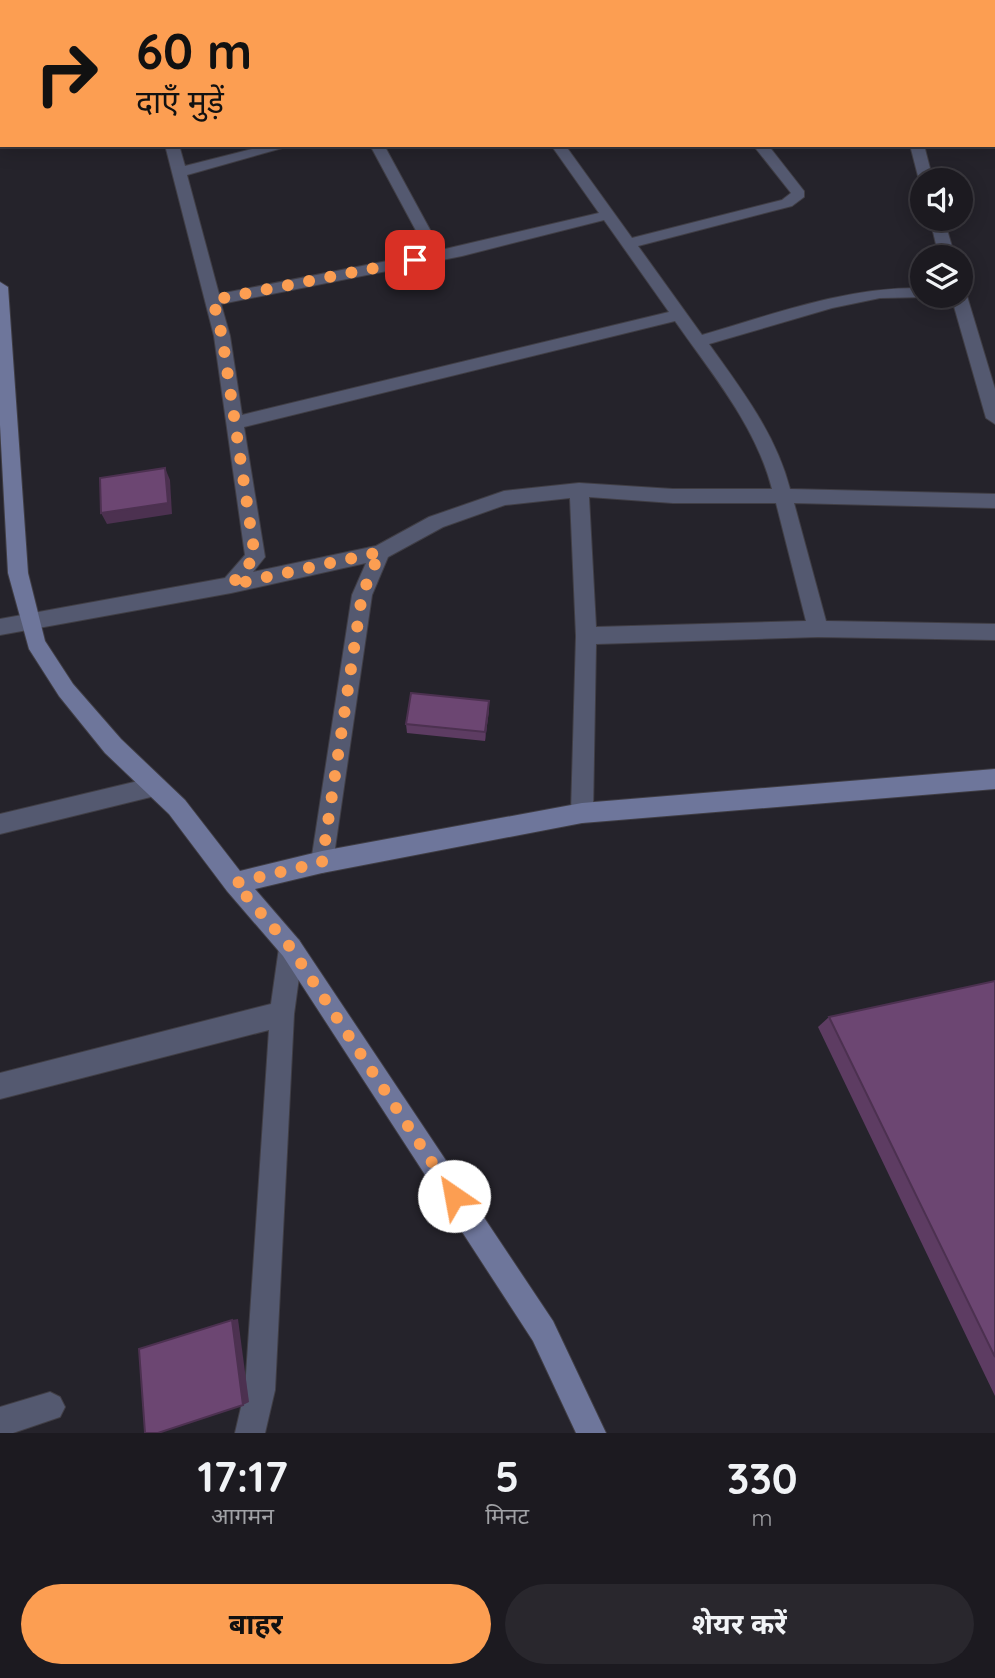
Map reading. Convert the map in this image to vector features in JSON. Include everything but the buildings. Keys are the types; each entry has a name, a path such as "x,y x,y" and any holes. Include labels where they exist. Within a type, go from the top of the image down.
{"street":[{"path":"173,147 222,336 255,557 231,585"},
{"path":"180,172 278,147"},
{"path":"378,147 438,256"},
{"path":"559,147 747,410 776,469 818,629"},
{"path":"629,244 786,203 799,194 762,147"},
{"path":"918,147 923,168"},
{"path":"213,300 438,256 608,215"},
{"path":"0,287 18,573 36,643 66,690 113,746 177,807 235,883 291,948 543,1331 591,1433"},
{"path":"699,341 831,303 880,293 910,293"},
{"path":"963,308 995,418"},
{"path":"234,423 680,315"},
{"path":"0,627 231,585 380,552 436,522 504,498 579,490 673,496 995,501"},
{"path":"579,490 586,636 582,813"},
{"path":"322,862 362,595 380,552"},
{"path":"586,636 818,629 995,632"},
{"path":"235,883 322,862 582,813 995,779"},
{"path":"0,824 155,787"},
{"path":"250,1433 260,1390 282,1014 291,948"},
{"path":"0,1086 282,1014"},
{"path":"0,1423 50,1407"}],"route":[{"path":"415,260 213,300 222,336 255,557 231,585 380,552 362,595 322,862 235,883 291,948 454,1196"}]}
